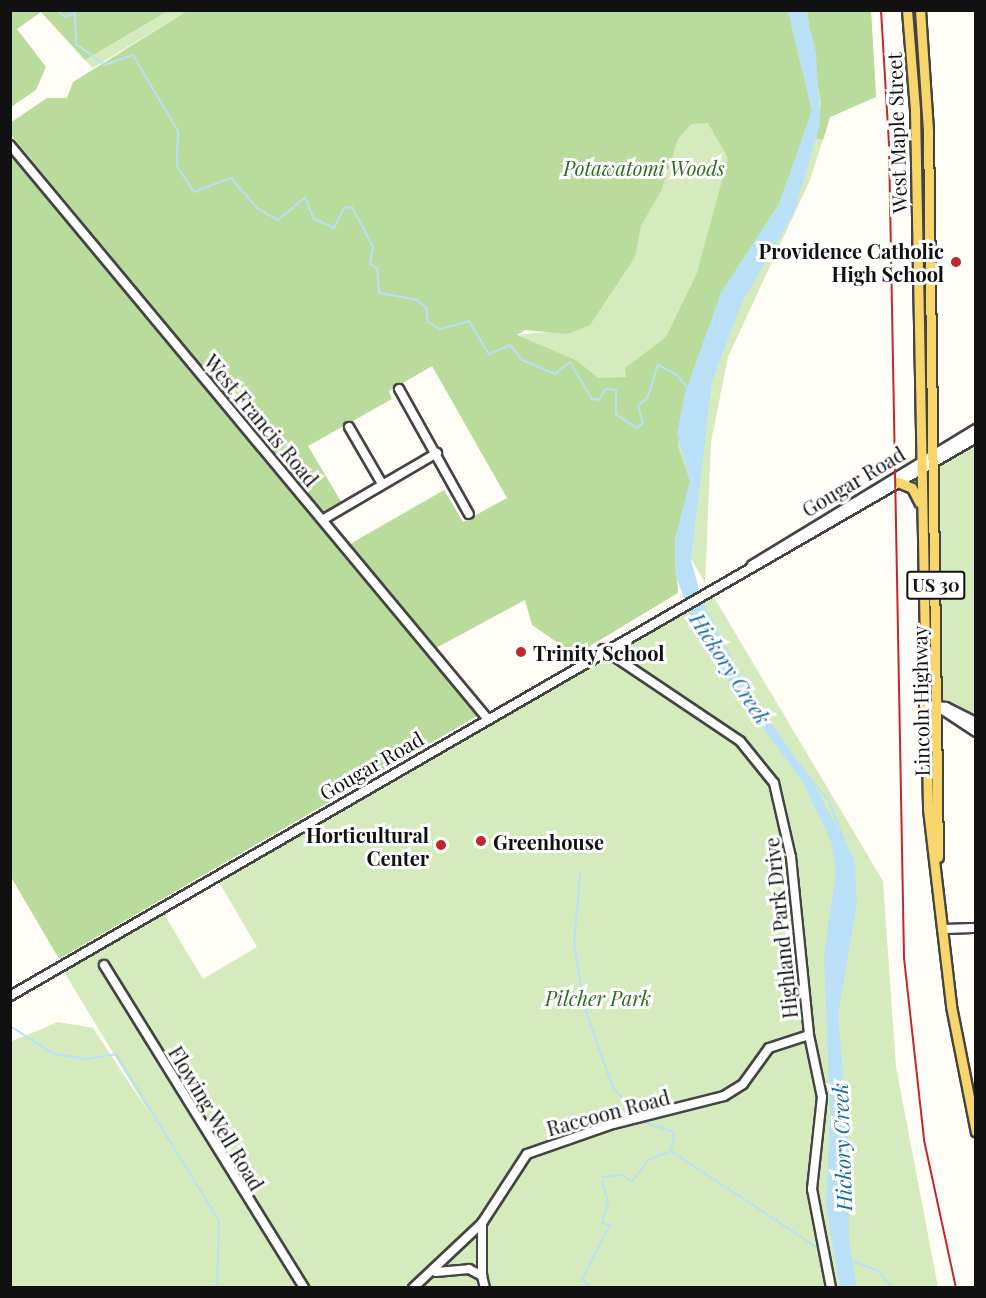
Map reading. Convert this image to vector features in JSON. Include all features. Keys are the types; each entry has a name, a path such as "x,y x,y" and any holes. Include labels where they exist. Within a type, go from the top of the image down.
{"main road":[{"name":"West Maple Street","path":"907,10 915,110 920,466"},
{"name":"West Maple Street","path":"920,10 928,132 933,458"},
{"name":"Lincoln Highway","path":"933,458 938,707 937,866"},
{"name":"Lincoln Highway","path":"920,466 924,705 942,929 975,1132"},
{"path":"898,482 912,488 921,507"}],"street":[{"name":"West Francis Road","path":"10,145 324,519 486,717"},
{"path":"399,389 437,453 469,514"},
{"path":"349,427 382,484"},
{"name":"Gougar Road","path":"751,566 920,466 975,429"},
{"name":"Gougar Road","path":"933,458 975,438"},
{"path":"324,519 437,453"},
{"name":"Gougar Road","path":"12,992 603,649 898,482 920,466"},
{"name":"Highland Park Drive","path":"603,649 740,741 774,783 791,857 808,1035 822,1097 812,1189 831,1287"},
{"path":"924,705 938,707 975,722"},
{"path":"938,707 975,732"},
{"path":"942,929 975,928"},
{"name":"Flowing Well Road","path":"104,965 304,1287"},
{"name":"Raccoon Road","path":"482,1223 527,1154 614,1124 724,1095 743,1084 769,1048 808,1035"},
{"path":"413,1287 429,1275 482,1223"},
{"path":"482,1223 482,1276 485,1287"},
{"path":"429,1275 446,1267 482,1276"}],"green space":[{"path":"11,10 168,11 85,60 41,12 17,29 46,67 36,90 11,107"},
{"path":"168,11 187,11 93,68 85,60"},
{"path":"187,11 788,11 812,111 779,204 721,293 685,394 678,446 690,481 675,540 678,593 575,655 532,625 525,600 436,648 350,544 444,490 463,522 507,498 432,366 389,391 392,399 308,446 343,505 325,516 11,135 10,123 47,98 67,98 73,82","holes":["708,123 728,158 697,273 666,337 625,368 626,377 598,378 576,360 517,335 525,330 568,334 590,325 635,257 641,226 661,191 678,139 691,124"]},
{"name":"Potawatomi Woods","path":"372,11 871,11 876,97 830,117 810,180 728,357 711,442 705,583 576,360 516,335 559,331"},
{"path":"807,11 871,11 876,97 830,117 823,140 816,138 821,104"},
{"path":"11,156 477,716 59,959 11,877"},
{"path":"975,440 975,722 941,705 936,464"},
{"name":"Pilcher Park","path":"712,594 883,881 896,1067 938,1287 11,1287 10,1042 58,1022 93,1028 153,1119 64,972 164,914 203,979 257,947 219,882"}],"water":[{"path":"788,11 806,11 816,53 820,125 793,215 743,300 712,381 691,560 702,600 748,690 812,781 854,858 857,903 838,1015 848,1131 849,1240 857,1287 840,1287 826,1207 830,1113 824,954 836,872 831,841 802,781 700,642 675,573 675,540 690,481 677,433 685,394 721,293 779,204 812,111"}],"waterway":[{"path":"57,10 65,17 75,13 76,44 105,65 133,55 178,131 177,166 194,192 231,178 257,208 278,220 305,197 314,219 334,228 344,208 352,207 373,247 370,264 377,268 379,293 417,300 426,308 428,322 440,329 469,321 489,354 510,345 522,360 555,374 570,362 592,399 599,400 606,389 616,390 616,414 637,428 643,423 638,406 648,397 658,365 676,374 689,389"},
{"name":"Hickory Creek","path":"792,756 829,801 856,872"},
{"path":"580,874 574,944 585,1009 612,1085 635,1114"},
{"path":"10,1026 54,1054 86,1059 116,1054 219,1221 217,1288"},
{"path":"603,1177 622,1175 632,1182 648,1160 671,1151 674,1132 641,1121"},
{"path":"671,1151 822,1251"},
{"path":"591,1288 582,1279 610,1225 602,1223 608,1202 602,1181"},
{"path":"855,1262 878,1271 894,1288"}],"railway":[{"path":"881,10 889,146 904,958 924,1140 956,1288"}],"place":[{"name":"Providence Catholic High School","path":"956,262"},
{"name":"Trinity School","path":"521,652"},
{"name":"Greenhouse","path":"481,841"},
{"name":"Horticultural Center","path":"441,845"}]}
